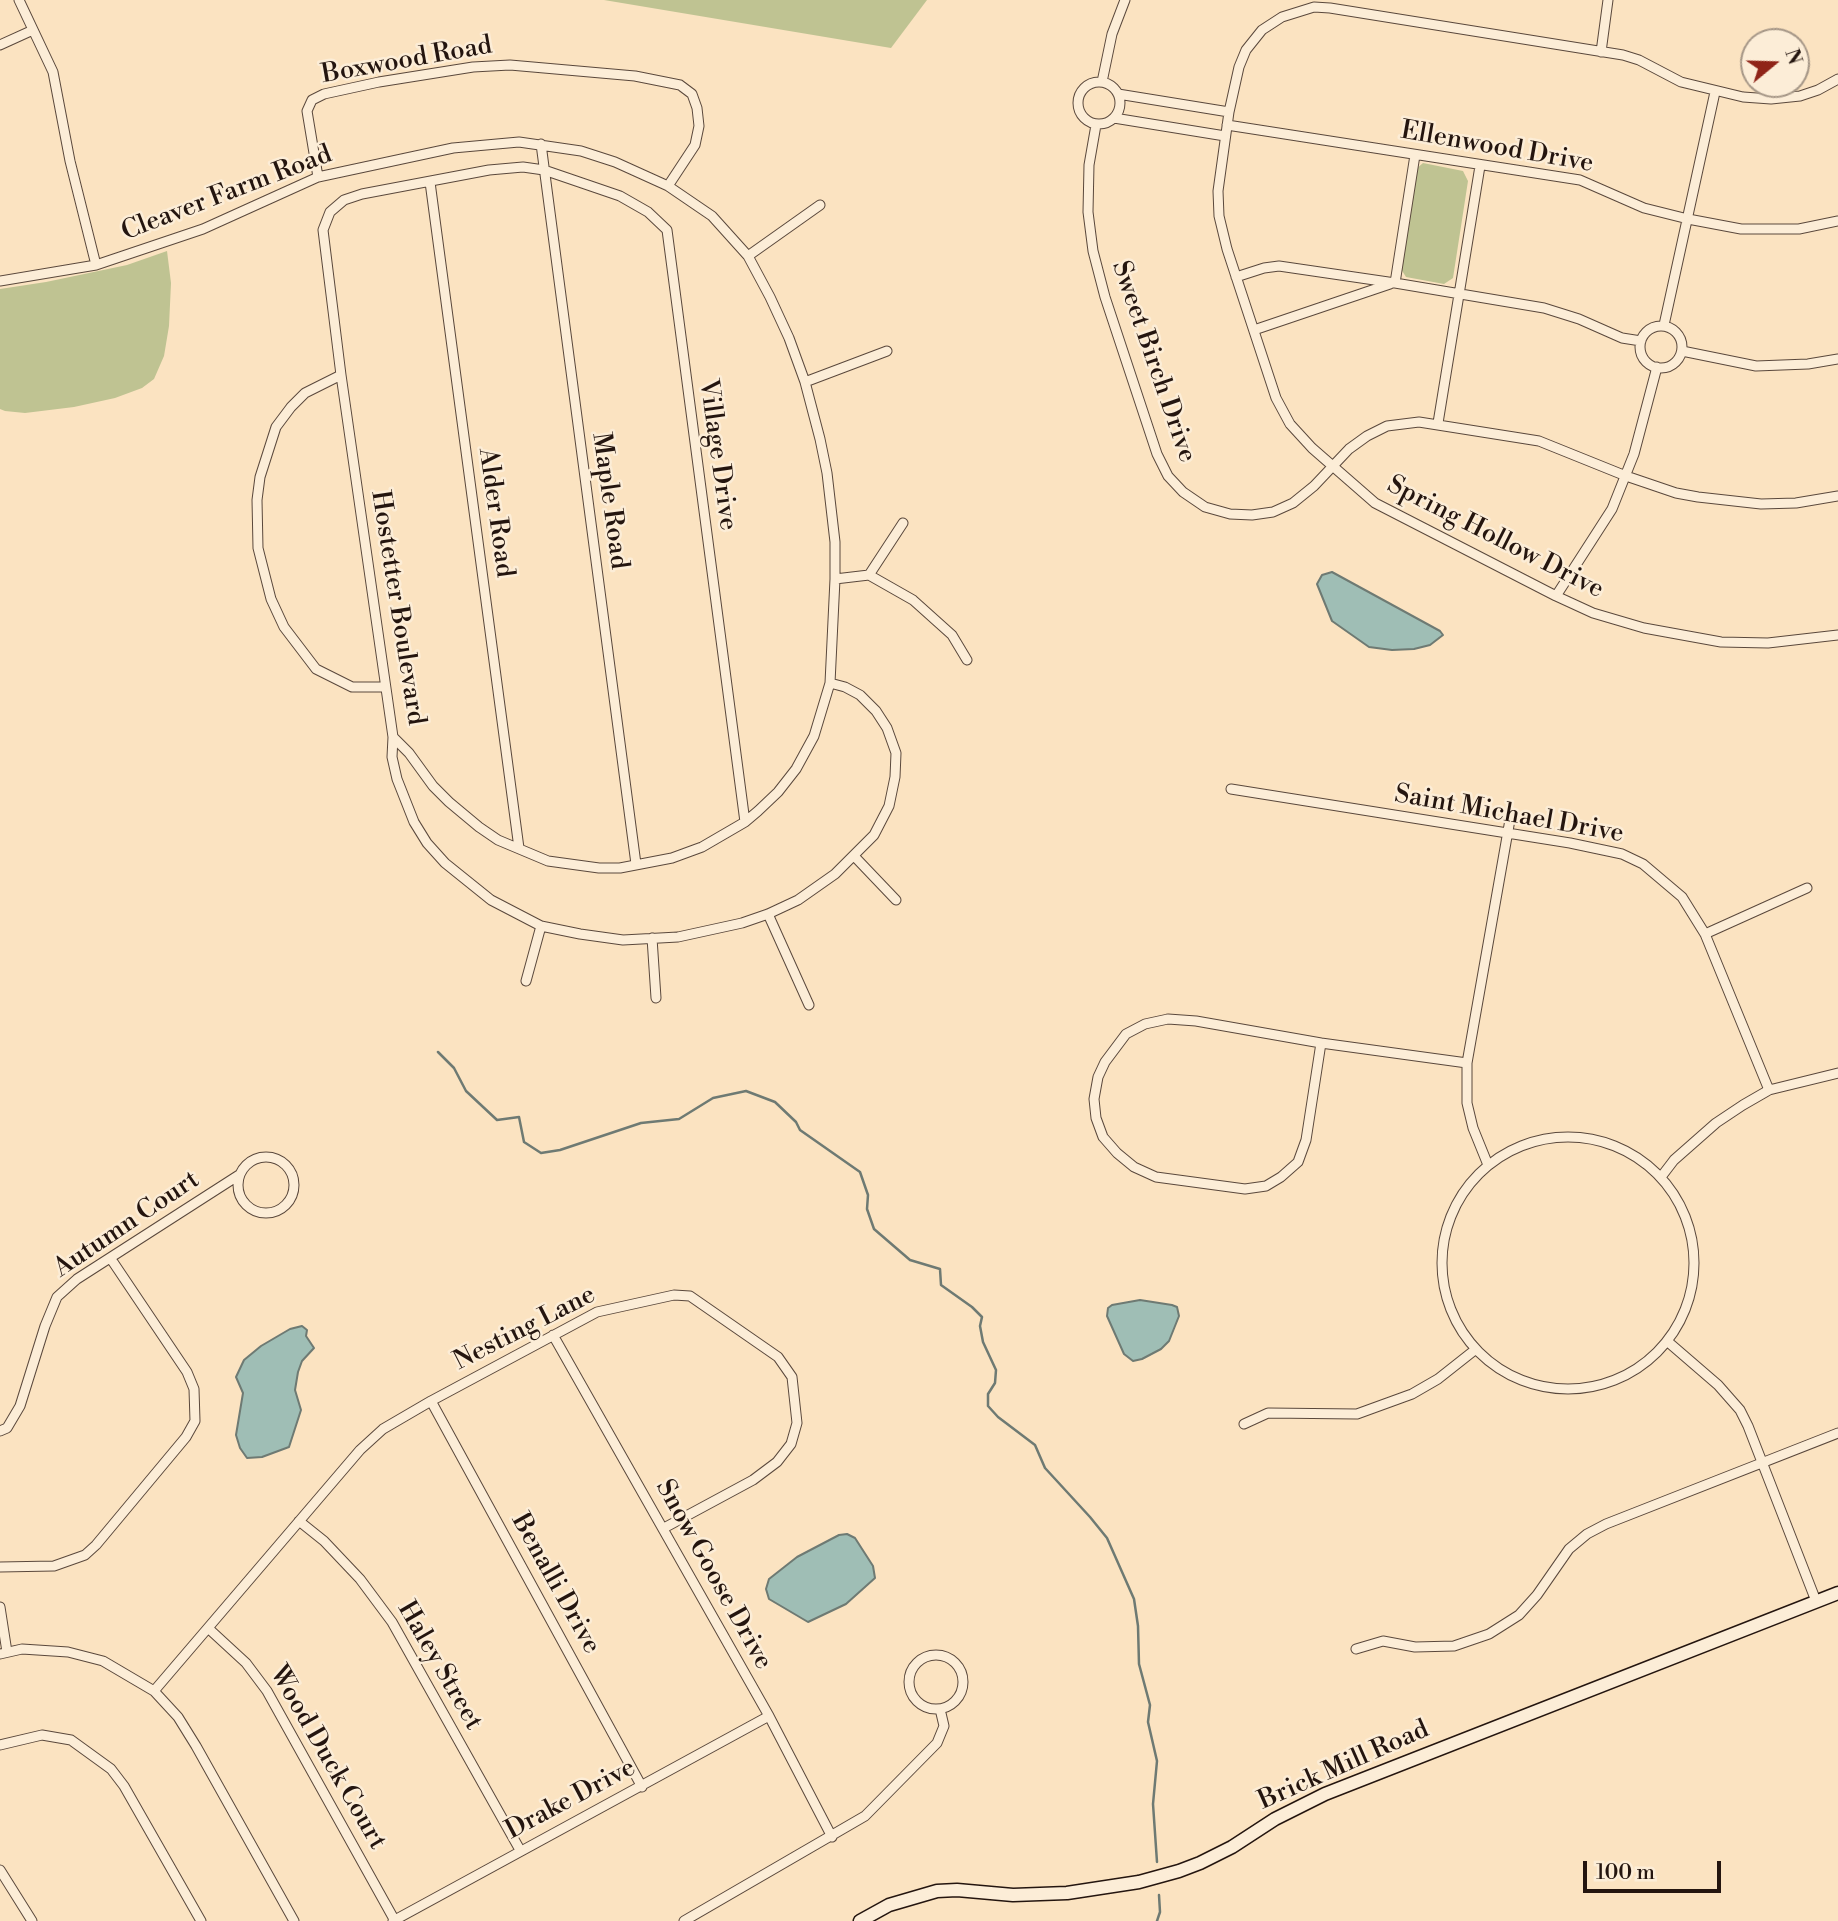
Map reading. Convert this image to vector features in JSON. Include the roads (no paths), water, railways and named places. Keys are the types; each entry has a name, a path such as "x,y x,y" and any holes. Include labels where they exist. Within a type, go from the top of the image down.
{"street":[{"path":"19,0 53,72 70,161 96,265"},
{"path":"1102,82 1112,34 1125,0"},
{"path":"1601,52 1608,0"},
{"name":"Spring Hollow Drive","path":"1838,80 1800,96 1771,100 1715,92 1681,82 1639,60 1601,52 1314,7 1282,17 1262,30 1246,50 1229,112 1218,191 1219,216 1236,277 1276,398 1290,424 1332,467 1375,503 1556,596 1593,613 1644,628 1721,642 1768,643 1838,635"},
{"path":"0,45 33,30"},
{"name":"Boxwood Road","path":"318,177 307,111 313,100 324,94 379,82 473,67 510,65 667,80 692,94 699,126 695,145 668,186"},
{"path":"1102,82 1111,86 1118,94 1120,104 1114,118 1096,125 1083,117 1079,98 1088,86 1102,82"},
{"path":"1664,326 1715,92"},
{"path":"1118,94 1229,112"},
{"path":"1114,118 1225,136"},
{"name":"Sweet Birch Drive","path":"1096,125 1089,165 1088,212 1093,251 1105,298 1157,454 1168,476 1183,492 1205,507 1230,514 1273,512 1293,503 1314,486 1349,449 1367,436 1387,426 1406,422 1438,423 1539,441 1676,493 1761,504 1838,496"},
{"name":"Ellenwood Drive","path":"1227,125 1580,180 1644,208 1741,229 1799,229 1838,221"},
{"name":"Cleaver Farm Road","path":"0,281 96,265 193,233 318,177 453,148 519,142 581,151 615,162 668,186 712,216 748,256 789,338 805,382 827,473 835,542 830,683"},
{"name":"Maple Road","path":"541,144 636,864"},
{"path":"1395,282 1415,155"},
{"path":"1438,423 1480,166"},
{"path":"430,182 488,170 523,167 544,170"},
{"name":"Village Drive","path":"544,170 620,196 648,212 667,230 745,822"},
{"name":"Cleaver Farm Road","path":"341,375 323,230 330,212 344,200 362,194 430,182"},
{"name":"Alder Road","path":"430,182 519,848"},
{"path":"748,256 820,205"},
{"path":"1236,277 1279,266 1395,282 1544,308 1579,318 1622,338 1641,341"},
{"path":"1254,330 1395,282"},
{"path":"1664,326 1674,329 1680,337 1682,351 1673,364 1657,367 1645,360 1641,341 1646,332 1654,327 1664,326"},
{"path":"805,382 887,351"},
{"path":"1682,351 1756,366 1808,364 1838,359"},
{"path":"1556,596 1612,509 1647,411 1657,367"},
{"path":"341,375 305,393 276,427 260,477 257,500 258,548 271,599 284,627 317,669 352,687 384,687"},
{"name":"Hostetter Boulevard","path":"341,375 393,737 409,753 433,786 464,815 498,839 548,861 599,868 620,868 672,858 702,847 745,822 778,792 796,769 814,736 830,683"},
{"path":"869,575 903,523"},
{"path":"835,579 869,575 929,612 952,635 967,660"},
{"path":"393,737 392,757 397,779 414,822 427,843 467,883 491,900 541,926 623,940 678,937 710,931 768,914 798,900 855,857 874,835 889,806 895,777 896,753 887,728 876,710 860,695 830,683"},
{"name":"Saint Michael Drive","path":"1231,789 1622,854 1643,864 1682,897 1705,934 1769,1090"},
{"path":"1488,1165 1473,1128 1467,1103 1467,1063 1511,814"},
{"path":"855,857 896,900"},
{"path":"1705,934 1807,888"},
{"path":"768,914 809,1005"},
{"path":"526,982 541,926"},
{"path":"652,938 656,998"},
{"path":"1321,1043 1306,1140 1297,1162 1266,1186 1245,1189 1156,1177 1134,1167 1116,1153 1103,1137 1096,1118 1094,1099 1098,1077 1114,1048 1126,1034 1145,1024 1168,1019 1467,1063"},
{"path":"1661,1177 1674,1160 1716,1123 1769,1090 1838,1073"},
{"path":"1577,1136 1601,1140 1623,1149 1643,1161 1661,1177 1676,1198 1687,1221 1693,1245 1694,1271 1690,1296 1681,1320 1667,1341 1635,1370 1616,1380 1574,1389 1552,1388 1521,1379 1493,1364 1476,1349 1462,1331 1452,1311 1445,1289 1443,1254 1449,1221 1459,1200 1472,1181 1488,1165 1508,1151 1530,1142 1577,1136"},
{"name":"Autumn Court","path":"0,1431 6,1428 20,1406 57,1297 77,1279 239,1175 252,1161 264,1157 274,1158 287,1166 294,1181 293,1193 288,1203 277,1212 260,1213 247,1207 241,1199 237,1184 239,1175"},
{"path":"0,1567 54,1566 85,1555 178,1447 195,1421 194,1389 187,1372 111,1259"},
{"name":"Nesting Lane","path":"154,1691 360,1450 383,1429 597,1312 674,1294 690,1296 778,1357 792,1377 797,1423 791,1444 777,1462 753,1480 664,1528"},
{"name":"Snow Goose Drive","path":"553,1335 769,1716 832,1837"},
{"path":"1667,1341 1718,1385 1734,1403 1748,1426 1816,1601"},
{"path":"1244,1424 1268,1413 1357,1414 1412,1394 1438,1379 1476,1349"},
{"name":"Benalli Drive","path":"431,1401 642,1787"},
{"path":"1356,1649 1383,1641 1415,1647 1454,1646 1489,1634 1519,1615 1537,1595 1569,1549 1587,1534 1606,1524 1838,1433"},
{"name":"Haley Street","path":"299,1521 324,1541 360,1579 392,1622 520,1850"},
{"name":"Brick Mill Road","path":"860,1921 889,1905 937,1891 1013,1895 1067,1893 1139,1882 1178,1871 1232,1847 1275,1819 1325,1794 1838,1593"},
{"path":"0,1607 4,1653 22,1649 68,1652 103,1661 154,1691 178,1717 197,1746 294,1921"},
{"name":"Wood Duck Court","path":"208,1628 246,1663 267,1691 394,1921"},
{"path":"936,1654 954,1661 961,1670 964,1682 957,1700 940,1709 920,1704 909,1684 912,1669 918,1661 936,1654"},
{"path":"684,1921 865,1816 937,1744 944,1726 940,1709"},
{"name":"Drake Drive","path":"394,1921 769,1716"},
{"path":"0,1745 42,1735 71,1740 111,1769 124,1786 201,1921"},
{"path":"0,1870 32,1921"}],"water":[{"path":"1332,572 1443,635 1430,645 1414,649 1369,647 1332,621 1317,584 1322,575"},
{"path":"1140,1300 1177,1307 1179,1316 1169,1341 1161,1349 1133,1361 1124,1354 1107,1316 1108,1308 1112,1305"},
{"path":"302,1326 307,1330 306,1336 314,1348 302,1361 298,1372 295,1390 301,1410 289,1447 262,1457 247,1458 236,1435 243,1393 236,1377 244,1360 261,1346 290,1329"},
{"path":"847,1534 855,1538 873,1566 875,1578 846,1604 808,1622 769,1599 766,1589 769,1579 797,1557 839,1535"}],"waterway":[{"path":"438,1052 454,1068 466,1091 497,1120 519,1117 524,1142 541,1153 560,1150 641,1123 679,1119 713,1098 746,1091 775,1102 796,1122 800,1130 860,1172 868,1195 867,1209 874,1229 910,1260 940,1269 941,1285 982,1317 980,1326 983,1342 996,1370 995,1383 988,1394 988,1406 1035,1445 1045,1468 1107,1538 1134,1599 1139,1664 1150,1705 1148,1722 1157,1761 1153,1804 1157,1862"},
{"path":"1157,1921 1160,1912 1159,1895"}]}
